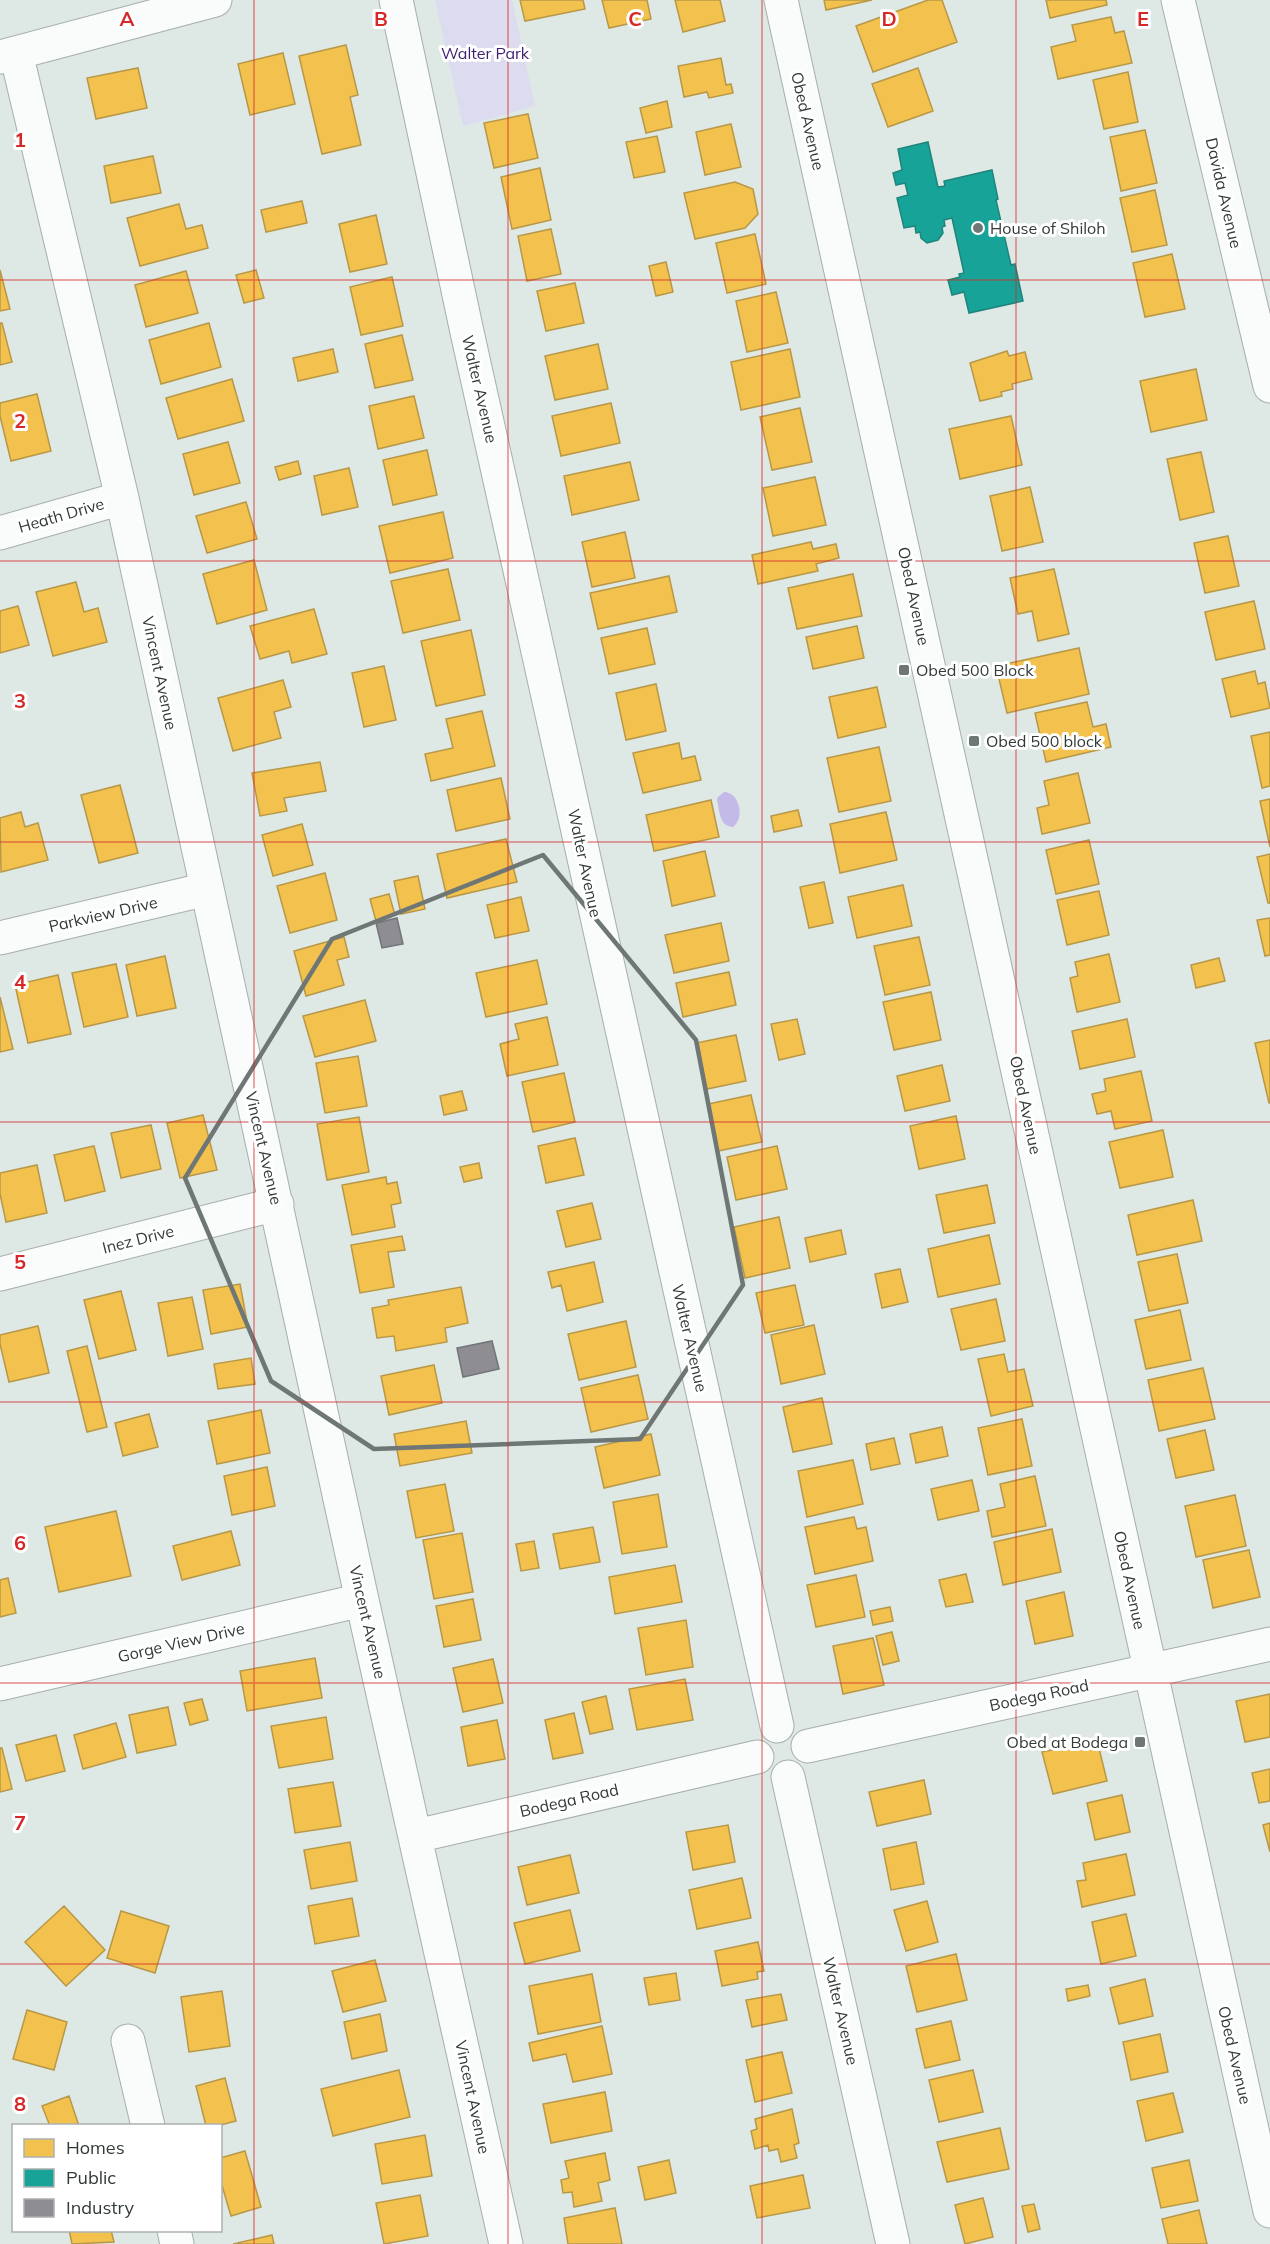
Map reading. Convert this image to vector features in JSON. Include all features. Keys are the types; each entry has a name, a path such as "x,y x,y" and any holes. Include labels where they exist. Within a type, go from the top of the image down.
{"street":[{"path":"8,55 215,0"},
{"name":"Walter Avenue","path":"396,0 467,332 777,1726"},
{"name":"Obed Avenue","path":"781,0 1270,2211"},
{"name":"Davida Avenue","path":"1178,0 1270,386"},
{"name":"Vincent Avenue","path":"8,55 122,498 362,1600 506,2244"},
{"name":"Heath Drive","path":"0,533 122,498"},
{"name":"Parkview Drive","path":"0,938 207,889"},
{"name":"Inez Drive","path":"0,1274 277,1204"},
{"name":"Gorge View Drive","path":"0,1684 362,1600"},
{"name":"Bodega Road","path":"808,1746 1270,1644"},
{"path":"777,1726 796,1730 808,1746 805,1766 788,1777 768,1774 757,1757 761,1737 777,1726"},
{"name":"Bodega Road","path":"416,1836 757,1757"},
{"name":"Walter Avenue","path":"788,1777 893,2244"},
{"path":"128,2041 148,2124"}],"highlighted area":[{"path":"543,855 696,1040 743,1285 640,1439 374,1449 271,1381 185,1178 332,939"}],"green space":[{"name":"Walter Park","path":"435,0 512,0 535,106 463,126"}],"shaded area":[{"path":"724,792 734,796 739,806 739,818 733,827 725,824 720,814 717,800"}],"building: Homes":[{"path":"520,0 583,0 585,9 525,21"},
{"path":"602,0 647,0 651,19 609,28"},
{"path":"675,0 720,0 725,21 683,32"},
{"path":"824,0 872,0 826,10"},
{"path":"928,0 942,0 957,42 873,72 856,26"},
{"path":"1046,0 1106,0 1107,5 1050,18"},
{"path":"1111,17 1115,33 1124,31 1132,63 1058,79 1051,47 1076,41 1072,25"},
{"path":"346,45 358,95 350,97 361,145 322,154 299,56"},
{"path":"283,53 295,104 250,115 238,64"},
{"path":"721,58 726,85 731,84 733,93 709,98 707,92 684,97 678,66"},
{"path":"138,68 147,108 96,119 87,78"},
{"path":"918,68 933,111 888,127 872,84"},
{"path":"1128,72 1138,122 1104,129 1093,80"},
{"path":"667,101 672,127 646,133 640,108"},
{"path":"528,114 538,158 494,168 484,123"},
{"path":"731,124 741,167 705,175 696,132"},
{"path":"1145,130 1157,183 1121,191 1110,137"},
{"path":"657,136 665,172 634,178 626,142"},
{"path":"153,156 161,193 111,203 104,166"},
{"path":"540,168 551,220 512,229 501,177"},
{"path":"735,182 753,189 758,214 745,228 695,239 684,193"},
{"path":"1155,190 1167,245 1132,252 1120,198"},
{"path":"302,201 307,223 266,232 261,210"},
{"path":"179,204 186,229 202,225 208,248 140,266 127,218"},
{"path":"376,215 387,264 350,272 339,224"},
{"path":"551,229 561,274 527,281 518,236"},
{"path":"755,234 766,284 727,293 716,243"},
{"path":"1172,254 1185,309 1145,317 1133,263"},
{"path":"666,262 673,292 656,296 649,266"},
{"path":"0,270 10,309 0,311"},
{"path":"256,270 264,298 244,303 236,275"},
{"path":"186,271 198,313 146,327 135,285"},
{"path":"392,277 403,326 361,335 350,287"},
{"path":"575,283 584,323 546,331 537,291"},
{"path":"776,292 788,343 747,352 736,301"},
{"path":"0,323 2,323 12,362 0,365"},
{"path":"209,323 221,367 161,384 149,340"},
{"path":"402,335 413,380 375,388 365,344"},
{"path":"598,344 608,389 555,400 545,356"},
{"path":"333,349 338,372 298,381 293,358"},
{"path":"790,349 800,397 741,410 731,362"},
{"path":"1007,351 1009,356 1025,352 1032,379 1012,384 1013,389 1001,392 1002,396 980,401 970,363"},
{"path":"1196,369 1207,420 1151,432 1140,381"},
{"path":"232,379 244,421 178,439 166,398"},
{"path":"37,394 51,451 11,461 0,416 0,403"},
{"path":"414,396 424,438 378,449 369,406"},
{"path":"611,403 620,443 561,456 552,416"},
{"path":"800,408 812,462 772,470 760,417"},
{"path":"1011,416 1022,465 960,479 949,429"},
{"path":"228,442 240,483 194,495 183,454"},
{"path":"427,450 437,495 393,505 383,460"},
{"path":"1201,452 1214,512 1180,520 1167,459"},
{"path":"298,461 301,474 279,480 275,467"},
{"path":"630,462 639,500 572,515 564,476"},
{"path":"349,468 358,507 322,515 314,476"},
{"path":"815,477 826,525 773,536 763,488"},
{"path":"1030,487 1043,542 1002,551 990,496"},
{"path":"246,502 257,539 207,553 196,516"},
{"path":"443,512 453,558 390,573 379,526"},
{"path":"625,532 635,578 592,587 582,542"},
{"path":"1228,536 1239,586 1205,593 1194,543"},
{"path":"811,542 813,549 836,544 839,558 816,564 818,571 758,584 752,555"},
{"path":"254,560 267,610 217,624 203,574"},
{"path":"448,569 460,620 403,633 391,581"},
{"path":"1054,569 1069,634 1038,641 1032,611 1018,614 1010,578"},
{"path":"853,574 862,616 797,629 788,588"},
{"path":"669,576 677,612 598,629 590,593"},
{"path":"76,582 84,612 98,608 107,642 53,656 36,592"},
{"path":"1254,601 1265,649 1216,660 1205,612"},
{"path":"18,606 29,645 0,653 0,611"},
{"path":"314,609 327,654 292,663 289,651 260,659 250,626"},
{"path":"857,626 864,658 813,669 806,637"},
{"path":"647,628 655,664 609,674 601,638"},
{"path":"471,630 485,695 436,706 421,641"},
{"path":"1079,648 1089,694 1007,713 996,666"},
{"path":"384,666 396,720 364,727 352,673"},
{"path":"1255,671 1258,684 1265,682 1270,708 1231,717 1222,679"},
{"path":"283,680 291,707 274,712 281,738 233,751 218,698"},
{"path":"656,684 666,731 626,740 616,693"},
{"path":"877,687 886,727 838,738 829,697"},
{"path":"1087,702 1093,727 1106,724 1111,747 1046,762 1035,713"},
{"path":"482,711 495,766 431,781 425,754 453,748 446,719"},
{"path":"1270,732 1270,786 1262,788 1251,736"},
{"path":"679,743 682,759 695,756 701,780 643,793 633,753"},
{"path":"879,747 891,801 839,812 827,758"},
{"path":"320,762 326,791 284,798 287,811 260,816 252,773"},
{"path":"1078,773 1090,823 1042,834 1037,808 1049,805 1044,781"},
{"path":"501,778 510,819 456,831 447,790"},
{"path":"120,785 138,853 99,863 81,795"},
{"path":"1270,799 1270,847 1260,801"},
{"path":"711,800 719,837 654,851 646,815"},
{"path":"798,810 802,826 774,832 771,816"},
{"path":"21,812 25,827 38,823 48,860 1,872 0,818"},
{"path":"886,812 897,860 840,873 830,824"},
{"path":"302,824 313,865 273,876 262,835"},
{"path":"506,839 517,882 447,898 437,854"},
{"path":"1089,840 1099,884 1056,894 1046,850"},
{"path":"705,851 715,896 672,906 663,861"},
{"path":"1270,854 1270,903 1268,903 1257,857"},
{"path":"325,873 337,920 290,933 277,886"},
{"path":"418,876 425,909 401,914 394,881"},
{"path":"824,882 833,923 809,928 800,887"},
{"path":"903,885 912,926 857,938 848,897"},
{"path":"1099,891 1109,935 1067,945 1057,900"},
{"path":"389,894 395,915 376,921 370,899"},
{"path":"521,897 529,931 495,938 487,905"},
{"path":"1270,918 1270,955 1265,956 1257,920"},
{"path":"721,923 729,961 674,973 665,935"},
{"path":"344,937 349,957 337,960 344,985 306,996 294,951"},
{"path":"919,937 930,985 885,995 874,946"},
{"path":"1109,954 1120,1002 1077,1012 1070,978 1078,976 1075,962"},
{"path":"165,956 176,1008 137,1016 126,965"},
{"path":"1219,958 1225,981 1196,988 1191,965"},
{"path":"537,960 547,1004 486,1017 476,973"},
{"path":"116,964 128,1017 84,1027 72,973"},
{"path":"729,972 736,1005 683,1017 676,983"},
{"path":"58,975 71,1034 28,1043 15,985"},
{"path":"931,992 941,1040 894,1050 883,1002"},
{"path":"0,997 13,1049 0,1052"},
{"path":"365,1000 376,1041 315,1057 303,1016"},
{"path":"547,1017 558,1065 507,1076 500,1044 519,1039 515,1024"},
{"path":"797,1019 805,1054 779,1060 771,1024"},
{"path":"1127,1019 1135,1057 1080,1069 1072,1031"},
{"path":"736,1035 746,1081 707,1089 696,1043"},
{"path":"1270,1040 1270,1103 1269,1103 1255,1043"},
{"path":"358,1056 367,1106 325,1113 316,1063"},
{"path":"942,1065 950,1101 905,1111 897,1076"},
{"path":"1141,1071 1152,1121 1115,1129 1111,1111 1097,1114 1092,1094 1106,1091 1104,1079"},
{"path":"564,1073 575,1122 533,1132 522,1082"},
{"path":"462,1091 467,1110 444,1115 440,1096"},
{"path":"751,1095 762,1142 718,1151 708,1104"},
{"path":"203,1115 217,1170 180,1178 167,1123"},
{"path":"956,1116 965,1159 919,1169 910,1126"},
{"path":"359,1117 369,1172 327,1180 317,1124"},
{"path":"151,1125 161,1169 121,1178 111,1133"},
{"path":"1163,1130 1173,1177 1120,1188 1109,1142"},
{"path":"575,1138 584,1175 546,1183 538,1146"},
{"path":"94,1146 105,1191 65,1201 54,1155"},
{"path":"777,1146 787,1189 736,1200 727,1157"},
{"path":"479,1163 482,1178 464,1182 460,1167"},
{"path":"37,1165 47,1213 6,1222 0,1194 0,1173"},
{"path":"386,1177 387,1184 397,1182 401,1203 391,1205 395,1227 352,1235 342,1185"},
{"path":"987,1185 995,1223 944,1233 936,1195"},
{"path":"1193,1200 1202,1241 1137,1255 1128,1215"},
{"path":"592,1203 601,1239 566,1247 557,1211"},
{"path":"779,1217 790,1268 745,1278 734,1227"},
{"path":"841,1230 846,1254 810,1262 805,1238"},
{"path":"989,1235 1000,1284 938,1297 928,1249"},
{"path":"402,1236 405,1250 388,1252 394,1287 360,1293 351,1245"},
{"path":"1177,1254 1188,1303 1149,1311 1138,1262"},
{"path":"594,1262 603,1302 567,1311 561,1285 552,1288 548,1272"},
{"path":"900,1269 908,1302 882,1308 875,1274"},
{"path":"240,1284 248,1327 211,1334 203,1290"},
{"path":"795,1285 804,1325 765,1333 756,1293"},
{"path":"461,1287 468,1323 445,1328 447,1342 396,1351 394,1336 377,1338 372,1308 389,1305 388,1300"},
{"path":"121,1291 136,1350 99,1359 84,1300"},
{"path":"192,1297 203,1349 168,1356 158,1303"},
{"path":"996,1299 1005,1341 961,1350 951,1309"},
{"path":"1180,1310 1191,1360 1146,1369 1135,1320"},
{"path":"626,1321 636,1367 579,1380 568,1334"},
{"path":"814,1325 825,1374 781,1384 771,1335"},
{"path":"38,1326 49,1373 9,1382 0,1335"},
{"path":"87,1346 107,1427 87,1432 67,1351"},
{"path":"1004,1354 1008,1372 1024,1369 1033,1406 991,1416 978,1359"},
{"path":"251,1358 255,1384 218,1389 214,1364"},
{"path":"434,1365 442,1403 389,1415 381,1376"},
{"path":"1203,1368 1215,1419 1159,1431 1148,1380"},
{"path":"638,1375 648,1419 591,1432 581,1388"},
{"path":"822,1398 832,1444 793,1452 783,1407"},
{"path":"261,1410 270,1453 217,1464 208,1421"},
{"path":"149,1414 158,1447 123,1456 115,1423"},
{"path":"1022,1419 1032,1466 988,1475 978,1428"},
{"path":"466,1421 472,1453 400,1466 394,1434"},
{"path":"942,1427 948,1456 916,1463 910,1434"},
{"path":"1205,1430 1214,1470 1176,1478 1167,1439"},
{"path":"651,1434 660,1475 604,1488 595,1447"},
{"path":"894,1438 900,1464 871,1470 866,1444"},
{"path":"853,1460 863,1504 807,1517 798,1471"},
{"path":"267,1467 275,1506 232,1515 224,1476"},
{"path":"1035,1476 1046,1526 992,1537 987,1511 1005,1507 1000,1484"},
{"path":"972,1480 979,1511 938,1520 931,1489"},
{"path":"445,1484 454,1531 416,1538 407,1491"},
{"path":"658,1494 667,1547 622,1554 613,1502"},
{"path":"1235,1495 1246,1546 1196,1557 1185,1506"},
{"path":"116,1511 131,1576 59,1592 45,1527"},
{"path":"854,1517 857,1529 866,1527 873,1561 815,1574 805,1527"},
{"path":"593,1527 600,1562 560,1569 553,1534"},
{"path":"1052,1529 1061,1572 1003,1585 994,1542"},
{"path":"231,1531 240,1565 182,1580 173,1546"},
{"path":"462,1533 473,1592 434,1599 423,1540"},
{"path":"534,1541 539,1568 521,1571 516,1544"},
{"path":"1249,1550 1260,1597 1213,1608 1203,1560"},
{"path":"675,1565 682,1602 615,1614 609,1577"},
{"path":"966,1574 973,1602 946,1607 939,1580"},
{"path":"856,1575 865,1617 816,1627 807,1585"},
{"path":"8,1578 16,1613 0,1617 0,1580"},
{"path":"1064,1592 1073,1636 1035,1644 1026,1601"},
{"path":"473,1599 481,1640 444,1647 436,1606"},
{"path":"890,1607 893,1621 873,1625 870,1611"},
{"path":"686,1620 693,1667 646,1675 638,1628"},
{"path":"892,1632 899,1661 883,1665 876,1636"},
{"path":"873,1638 884,1685 843,1694 833,1646"},
{"path":"315,1658 322,1698 247,1711 240,1671"},
{"path":"493,1659 503,1703 463,1712 453,1668"},
{"path":"685,1679 693,1720 637,1730 629,1689"},
{"path":"1270,1694 1270,1737 1245,1742 1236,1701"},
{"path":"606,1696 613,1729 590,1734 582,1702"},
{"path":"202,1699 208,1720 190,1725 184,1703"},
{"path":"168,1707 176,1745 137,1753 129,1715"},
{"path":"574,1713 583,1753 553,1759 545,1720"},
{"path":"326,1717 333,1759 279,1768 271,1726"},
{"path":"497,1720 505,1759 468,1766 461,1727"},
{"path":"116,1723 126,1757 83,1769 74,1735"},
{"path":"56,1735 65,1771 26,1781 16,1745"},
{"path":"1097,1740 1107,1781 1053,1794 1042,1752"},
{"path":"0,1748 2,1748 12,1789 0,1792"},
{"path":"1270,1769 1270,1801 1259,1803 1252,1773"},
{"path":"924,1780 931,1814 877,1826 869,1792"},
{"path":"333,1782 341,1826 295,1833 288,1789"},
{"path":"1122,1795 1130,1832 1095,1840 1087,1803"},
{"path":"1270,1823 1270,1852 1263,1825"},
{"path":"728,1825 735,1862 693,1870 686,1832"},
{"path":"350,1842 357,1881 311,1889 304,1850"},
{"path":"916,1842 924,1884 891,1890 883,1849"},
{"path":"1126,1854 1135,1895 1082,1907 1077,1881 1086,1880 1083,1863"},
{"path":"570,1855 579,1893 527,1905 518,1867"},
{"path":"742,1878 751,1918 697,1929 689,1890"},
{"path":"352,1898 359,1936 315,1944 308,1906"},
{"path":"927,1901 938,1942 906,1951 894,1910"},
{"path":"64,1906 105,1950 66,1986 25,1942"},
{"path":"570,1910 580,1951 525,1964 514,1923"},
{"path":"121,1911 169,1926 155,1973 107,1958"},
{"path":"1126,1914 1136,1956 1101,1964 1092,1922"},
{"path":"758,1942 764,1971 757,1972 758,1979 722,1986 715,1951"},
{"path":"956,1954 967,2000 917,2012 906,1966"},
{"path":"375,1960 386,2001 343,2012 332,1971"},
{"path":"676,1973 680,2000 649,2005 644,1978"},
{"path":"592,1974 601,2022 538,2034 529,1986"},
{"path":"1145,1979 1153,2016 1119,2024 1110,1988"},
{"path":"1088,1985 1090,1996 1068,2001 1066,1989"},
{"path":"222,1991 230,2046 189,2052 181,1997"},
{"path":"781,1994 787,2020 752,2027 746,2000"},
{"path":"27,2010 67,2022 54,2070 13,2059"},
{"path":"380,2014 387,2051 352,2059 344,2022"},
{"path":"951,2021 960,2060 925,2068 916,2029"},
{"path":"602,2026 612,2074 573,2082 566,2054 533,2061 529,2043"},
{"path":"1160,2034 1168,2072 1131,2080 1123,2042"},
{"path":"782,2052 792,2093 755,2102 746,2060"},
{"path":"399,2070 410,2117 333,2136 321,2089"},
{"path":"973,2070 983,2112 939,2122 929,2080"},
{"path":"225,2078 236,2121 222,2125 206,2124 196,2086"},
{"path":"605,2092 612,2131 551,2143 543,2104"},
{"path":"1173,2093 1183,2132 1146,2141 1137,2101"},
{"path":"69,2096 78,2124 49,2124 42,2106"},
{"path":"792,2109 799,2143 794,2145 797,2158 781,2162 778,2149 769,2151 768,2145 755,2149 751,2131 757,2129 755,2119"},
{"path":"1000,2128 1009,2169 947,2182 937,2142"},
{"path":"425,2135 432,2176 382,2184 375,2144"},
{"path":"245,2151 261,2207 231,2216 222,2186 222,2157"},
{"path":"605,2153 610,2180 598,2183 602,2201 574,2207 572,2192 563,2193 561,2180 569,2178 565,2161"},
{"path":"669,2160 676,2193 645,2200 638,2167"},
{"path":"1189,2160 1198,2201 1161,2208 1152,2168"},
{"path":"803,2175 810,2208 757,2218 750,2186"},
{"path":"420,2195 428,2236 384,2244 376,2203"},
{"path":"983,2198 993,2237 965,2244 955,2205"},
{"path":"1034,2204 1040,2229 1028,2232 1022,2206"},
{"path":"615,2208 622,2244 568,2244 564,2218"},
{"path":"1199,2210 1207,2244 1168,2244 1162,2219"},
{"path":"69,2232 112,2232 114,2242 72,2244"},
{"path":"272,2235 274,2244 233,2244"}],"building: Public":[{"name":"House of Shiloh","path":"928,142 938,187 945,186 944,181 992,170 998,199 996,200 1011,265 1015,264 1023,301 969,313 964,292 952,295 948,280 960,277 959,274 964,273 952,218 944,220 943,233 938,240 927,243 921,238 920,232 916,233 915,226 904,228 897,198 908,195 905,183 896,185 893,173 902,170 898,149"}],"building: Industry":[{"path":"397,918 403,944 382,948 376,923"},
{"path":"492,1341 499,1369 463,1377 457,1348"}],"place":[{"name":"House of Shiloh","path":"978,228"},
{"name":"Obed 500 Block","path":"904,670"},
{"name":"Obed 500 block","path":"974,741"},
{"name":"Obed at Bodega","path":"1140,1742"}]}
